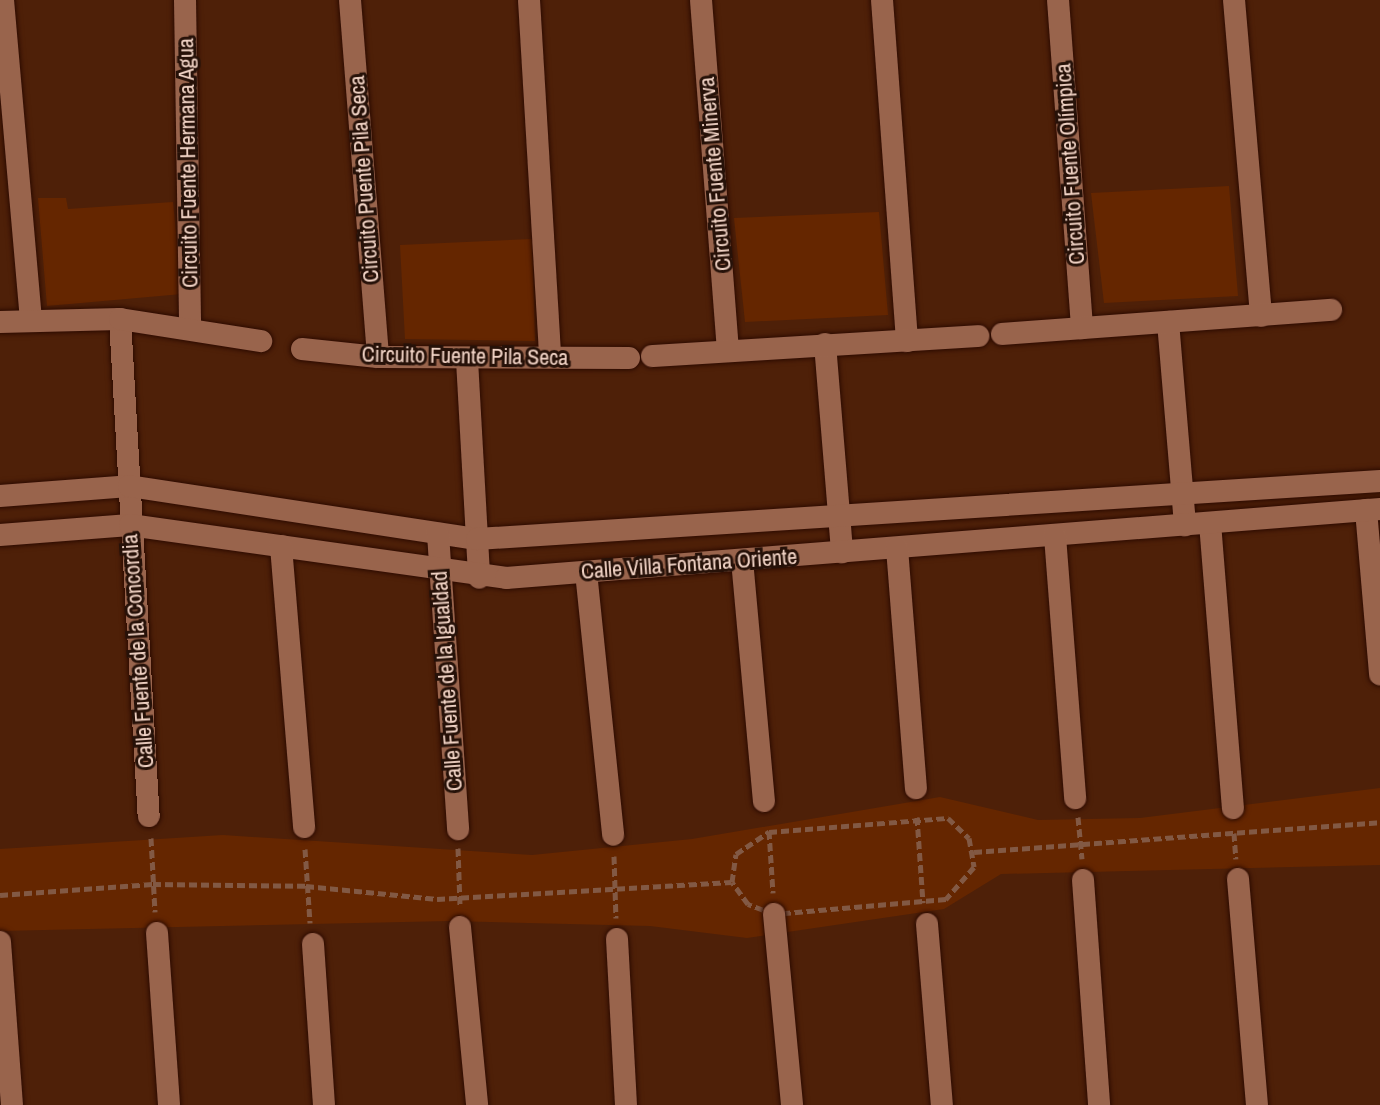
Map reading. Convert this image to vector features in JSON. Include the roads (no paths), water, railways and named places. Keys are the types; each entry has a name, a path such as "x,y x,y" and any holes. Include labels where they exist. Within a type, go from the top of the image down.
{"street":[{"path":"3,0 31,319"},
{"name":"Circuito Fuente Hermana Agua","path":"185,0 190,327"},
{"name":"Circuito Puente Pila Seca","path":"350,0 378,357"},
{"path":"529,0 550,356"},
{"name":"Circuito Fuente Minerva","path":"701,0 728,347"},
{"path":"882,0 907,341"},
{"name":"Circuito Fuente Olímpica","path":"1058,0 1082,328"},
{"path":"1234,0 1261,316"},
{"path":"1002,334 1331,310"},
{"path":"0,322 120,319 190,327 261,341"},
{"name":"Calle Fuente de la Concordia","path":"120,319 149,816"},
{"path":"1168,322 1185,525"},
{"path":"652,356 728,347 978,336"},
{"path":"825,344 842,552"},
{"name":"Circuito Fuente Pila Seca","path":"302,349 378,357 467,360 550,356 629,358"},
{"path":"467,360 479,578"},
{"name":"Calle Villa Fontana Oriente","path":"0,496 129,486 477,539 1182,491 1380,481"},
{"path":"1373,509 1380,674"},
{"name":"Calle Villa Fontana Oriente","path":"0,535 130,525 479,578 1055,536 1373,509"},
{"path":"1210,523 1233,808"},
{"name":"Calle Fuente de la Igualdad","path":"438,534 458,829"},
{"path":"1055,536 1075,798"},
{"path":"281,546 304,827"},
{"path":"897,548 916,788"},
{"path":"742,560 764,801"},
{"path":"586,572 613,835"},
{"path":"1238,879 1257,1105"},
{"path":"1083,880 1099,1105"},
{"path":"924,913 942,1105"},
{"path":"774,914 792,1105"},
{"path":"460,927 477,1105"},
{"path":"157,933 169,1105"},
{"path":"617,939 626,1105"},
{"path":"0,942 12,1105"},
{"path":"313,944 324,1105"}]}
